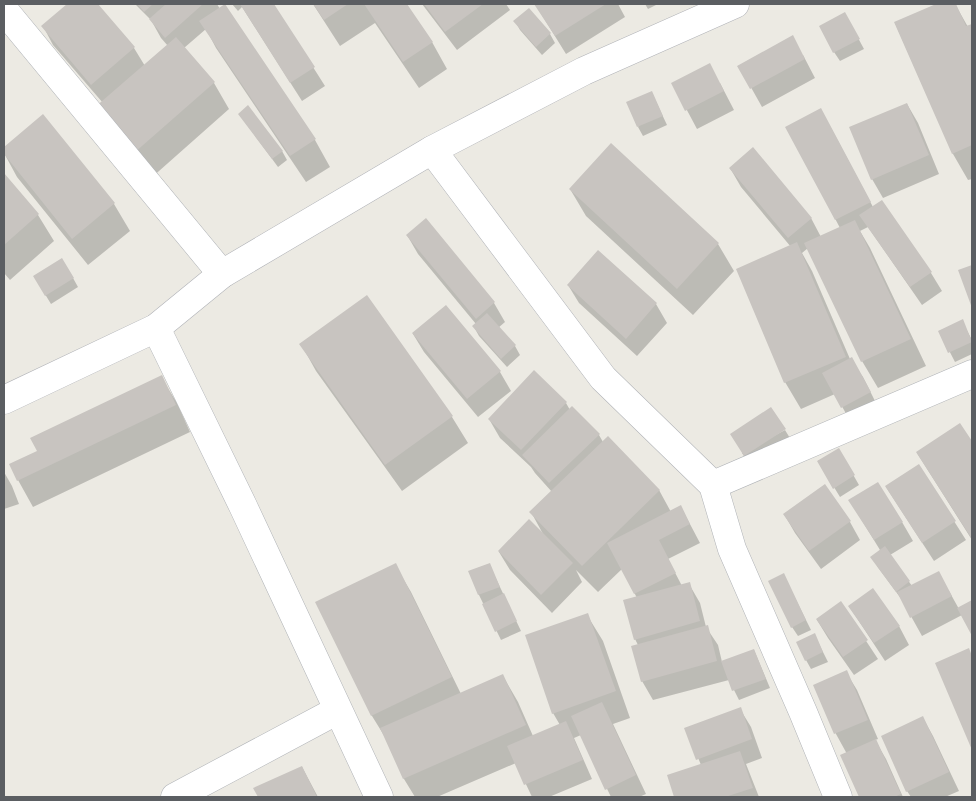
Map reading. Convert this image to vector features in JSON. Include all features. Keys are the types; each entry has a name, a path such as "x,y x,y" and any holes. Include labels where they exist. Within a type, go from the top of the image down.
{"street":[{"path":"4,400 156,328 222,274 432,150 584,71 735,4"},
{"path":"12,10 222,274"},
{"path":"432,150 603,378 714,485 732,549 838,797"},
{"path":"156,328 243,506 379,797"},
{"path":"714,485 972,374"},
{"path":"175,797 338,710"}],"building":[{"path":"67,4 98,4 135,47 91,85 41,26"},
{"path":"137,4 153,4 144,12"},
{"path":"166,4 203,4 165,38 149,19"},
{"path":"225,4 316,139 290,156 199,21"},
{"path":"240,4 274,4 315,67 290,83"},
{"path":"313,4 348,4 324,20"},
{"path":"364,4 407,4 433,42 403,62"},
{"path":"424,4 483,4 445,32"},
{"path":"534,4 606,4 555,36"},
{"path":"936,4 956,4 966,26 972,24 972,145 952,154 894,22"},
{"path":"529,8 551,33 536,47 513,21"},
{"path":"845,12 860,39 833,53 819,26"},
{"path":"793,35 805,59 750,89 737,66"},
{"path":"176,37 215,82 134,153 94,108"},
{"path":"710,63 724,91 685,111 671,83"},
{"path":"652,91 663,116 637,127 626,102"},
{"path":"907,103 929,155 871,180 849,127"},
{"path":"248,105 283,151 272,159 238,114"},
{"path":"821,108 871,202 835,220 785,127"},
{"path":"43,114 115,203 72,239 4,154 4,147"},
{"path":"611,143 719,243 677,289 569,189"},
{"path":"753,147 812,218 788,238 729,168"},
{"path":"4,173 39,214 4,245"},
{"path":"882,200 932,272 910,287 859,215"},
{"path":"426,218 495,302 476,319 406,235"},
{"path":"855,220 911,339 861,362 804,243"},
{"path":"797,242 846,357 784,383 736,269"},
{"path":"598,250 657,303 626,339 567,285"},
{"path":"62,258 74,278 45,296 33,276"},
{"path":"972,265 972,308 958,270"},
{"path":"367,295 453,416 385,465 299,344"},
{"path":"446,305 501,371 467,399 412,333"},
{"path":"487,313 516,345 501,359 472,326"},
{"path":"963,319 972,342 948,353 938,331"},
{"path":"852,357 871,392 841,408 822,373"},
{"path":"534,370 567,402 521,450 488,419"},
{"path":"162,375 176,405 17,481 9,464 37,451 30,438"},
{"path":"572,406 600,434 549,483 522,455"},
{"path":"771,407 786,429 744,456 730,434"},
{"path":"960,423 972,441 972,539 916,452"},
{"path":"608,436 660,490 582,566 529,512"},
{"path":"839,448 855,475 833,489 817,461"},
{"path":"919,464 956,521 922,543 885,486"},
{"path":"878,482 903,522 874,540 848,500"},
{"path":"825,484 851,521 809,551 783,514"},
{"path":"681,505 690,524 659,540 676,573 634,594 607,543"},
{"path":"529,519 573,563 541,595 498,551"},
{"path":"885,546 910,581 896,592 870,557"},
{"path":"396,563 452,677 371,716 315,602"},
{"path":"490,563 500,587 478,595 468,571"},
{"path":"939,571 952,596 910,618 897,592"},
{"path":"784,573 806,620 791,628 768,581"},
{"path":"690,582 700,621 634,640 623,600"},
{"path":"873,588 900,626 874,643 848,606"},
{"path":"504,593 517,621 495,632 482,604"},
{"path":"972,600 972,636 957,608"},
{"path":"841,601 868,640 843,657 816,619"},
{"path":"588,613 616,691 552,714 525,635"},
{"path":"708,625 717,661 641,682 631,646"},
{"path":"815,633 823,652 805,661 796,642"},
{"path":"969,648 972,656 972,750 935,663"},
{"path":"754,649 766,679 732,691 721,661"},
{"path":"847,670 868,720 834,734 813,685"},
{"path":"503,674 526,725 403,779 380,728"},
{"path":"602,702 636,775 605,790 571,716"},
{"path":"741,707 752,739 696,760 684,728"},
{"path":"923,716 949,772 906,792 881,736"},
{"path":"566,721 583,760 524,785 507,746"},
{"path":"876,739 901,794 894,797 859,797 840,755"},
{"path":"740,751 753,788 725,797 674,797 667,775"},
{"path":"302,766 317,797 258,797 253,788"}]}
